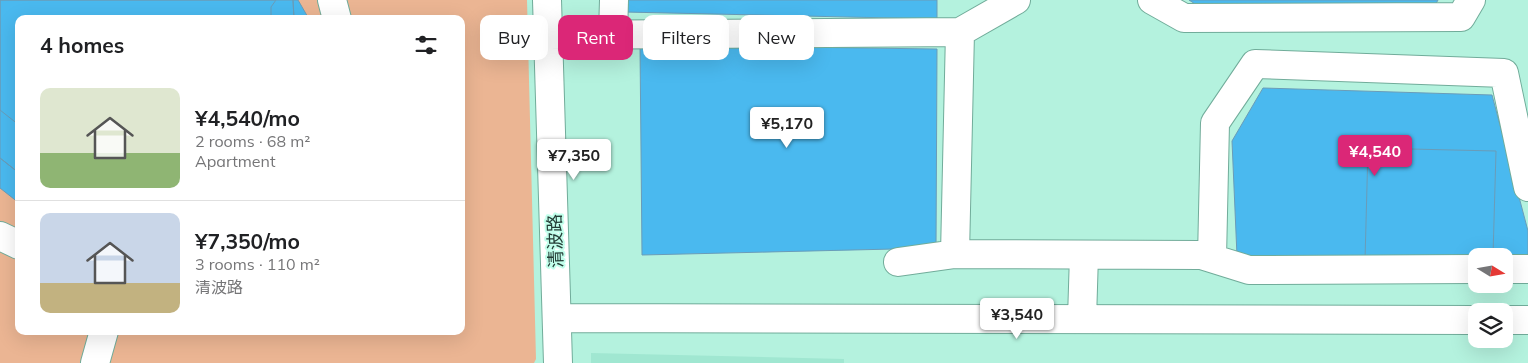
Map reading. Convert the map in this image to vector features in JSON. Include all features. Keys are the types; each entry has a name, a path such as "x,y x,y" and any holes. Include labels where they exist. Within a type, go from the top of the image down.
{"street":[{"path":"332,0 337,15"},
{"name":"清波路","path":"547,0 547,15"},
{"path":"614,0 614,15"},
{"path":"633,34 960,32 1016,0"},
{"path":"1152,0 1184,18 1461,17 1470,0"},
{"path":"954,254 960,32"},
{"path":"548,35 558,35"},
{"name":"清波路","path":"548,35 558,363"},
{"path":"1212,258 1215,122 1255,64 1504,73 1528,187"},
{"path":"0,236 15,243"},
{"path":"898,262 954,254 1201,255 1249,270 1468,269"},
{"path":"1082,319 1084,255"},
{"path":"1513,269 1528,269"},
{"path":"557,318 1468,320"},
{"path":"1513,320 1528,320"},
{"path":"95,363 103,335"}],"shaded area":[{"path":"0,0 527,0 527,15 480,15 480,60 529,60 536,359 534,363 0,363"},
{"path":"591,353 844,359 844,363 591,363"}],"building":[{"path":"0,0 276,0 271,7 271,15 15,15 15,122 0,110"},
{"path":"0,0 293,0 294,15 15,15 15,170 0,158"},
{"path":"293,0 298,0 307,15 294,15"},
{"path":"624,0 937,0 937,19 624,12"},
{"path":"1189,0 1438,0 1430,14 1206,11"},
{"path":"640,45 643,45 643,60 729,60 729,46 739,46 739,60 814,60 814,47 937,49 936,248 642,255"},
{"path":"1263,88 1492,95 1528,231 1528,258 1513,257 1513,248 1468,248 1468,256 1237,256 1232,141"},
{"path":"1368,148 1496,151 1493,248 1468,248 1468,257 1365,261"},
{"path":"0,158 15,170 15,200 0,188"}]}
